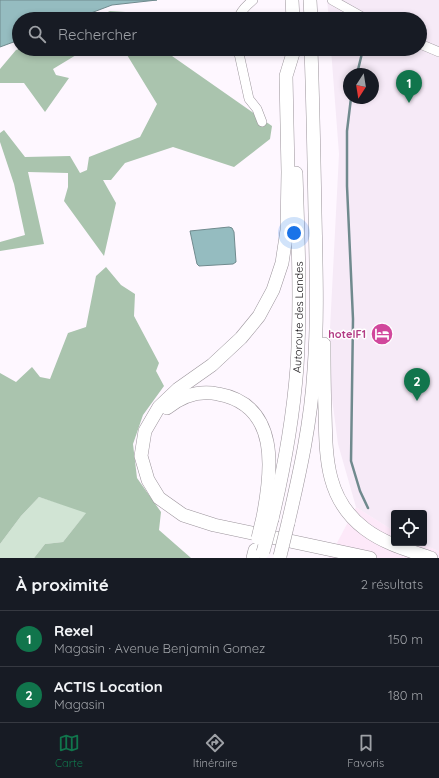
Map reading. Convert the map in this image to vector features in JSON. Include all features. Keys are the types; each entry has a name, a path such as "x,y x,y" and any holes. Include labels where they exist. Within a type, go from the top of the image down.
{"highway":[{"path":"292,0 293,12"},
{"path":"310,0 311,12"},
{"path":"292,56 286,76 288,172 286,230 282,263 273,290 259,316 241,338 212,365 178,389 155,412 146,431 141,456 148,480 158,498 184,515 214,525 370,558"},
{"name":"Autoroute des Landes","path":"258,555 288,443 294,396 298,335 299,279 294,56"},
{"name":"Autoroute des Landes","path":"279,557 298,480 307,435 314,372 317,296 311,56"},
{"path":"313,139 317,226 323,305 325,441 329,473 333,485 344,506 365,528 387,542 431,558"},
{"path":"146,431 173,403 193,394 209,392 223,394 244,404 250,409 260,423 269,444 270,476 268,518"}],"street":[{"path":"242,12 253,0"},
{"path":"332,0 354,12"},
{"path":"427,47 439,52"},
{"path":"240,56 249,99 257,109 262,122"}],"shaded area":[{"path":"327,0 439,0 439,551 426,546 427,510 391,510 391,529 356,507 338,444 328,368 339,154 332,56 427,56 427,12 328,12"},
{"path":"356,507 391,529 391,546 426,546 439,551 439,558 329,558"}],"green space":[{"path":"12,55 12,56 74,56 53,69 56,75 69,78 45,112 24,83 0,83 0,69"},
{"path":"128,56 172,56 272,126 270,139 234,167 173,147 125,163 111,180 103,180 116,203 104,256 64,201 68,187 68,173 28,172 44,244 0,251 0,242 25,235 14,184 0,142 0,133 4,130 25,157 70,156 80,173 87,170 89,157 140,137 157,104"},
{"path":"106,267 121,285 135,294 134,316 159,363 156,371 164,386 143,415 133,444 137,478 161,512 159,530 191,558 34,558 45,544 63,542 86,513 39,497 21,516 0,544 0,373 16,382 32,367 40,377 50,379 68,333 86,327 96,276"},
{"path":"39,497 87,512 63,542 45,544 34,558 0,558 0,544 21,516"}],"water":[{"path":"0,0 157,0 112,5 94,12 12,12 12,43 0,47"},
{"path":"229,227 232,228 234,232 236,262 233,264 199,266 197,264 190,231"}],"waterway":[{"path":"358,68 361,56"},
{"path":"350,104 347,131 347,186 353,319 351,461 360,491 368,508"}],"place":[{"name":"Rexel","path":"409,103"},
{"name":"hotelF1","path":"382,334"},
{"name":"ACTIS Location","path":"417,401"}]}
